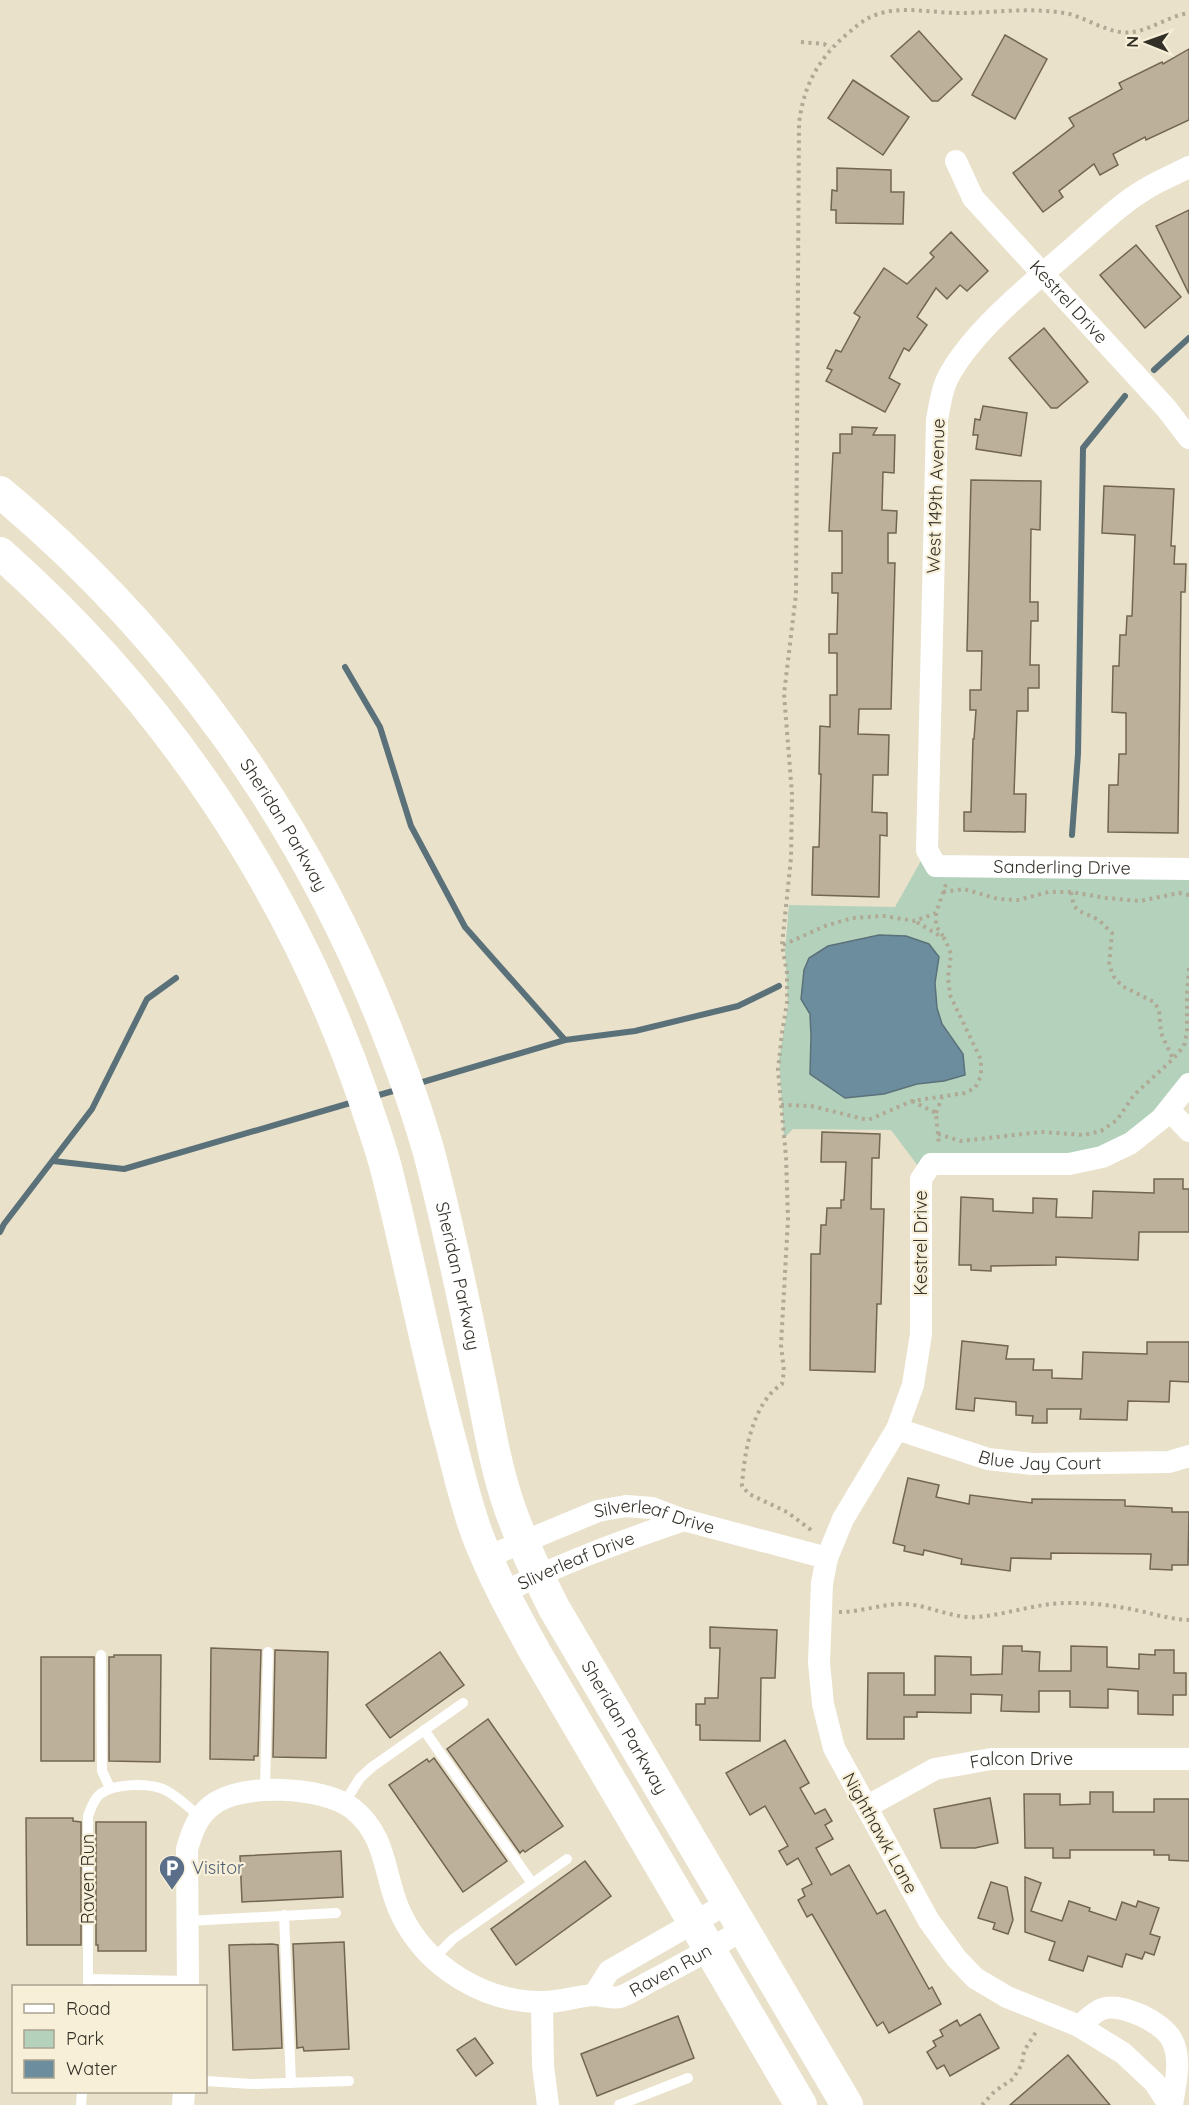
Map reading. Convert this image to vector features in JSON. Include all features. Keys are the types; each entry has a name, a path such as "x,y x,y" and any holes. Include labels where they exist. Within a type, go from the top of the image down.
{"main road":[{"name":"Sheridan Parkway","path":"0,492 116,600 226,732 265,789 344,931 368,981 404,1072 433,1168 498,1469 509,1505 537,1575 554,1608 847,2105"},
{"path":"0,553 77,626 131,687 197,772 230,820 301,944 355,1074 388,1173 443,1414 477,1533 487,1557 503,1593 801,2105"}],"street":[{"name":"Kestrel Drive","path":"956,162 973,198 1166,408 1189,438"},
{"name":"West 149th Avenue","path":"944,866 927,850 937,420 945,384 958,360 991,324 1042,275 1110,215 1143,190 1189,167"},
{"name":"Sanderling Drive","path":"944,866 1189,869"},
{"path":"940,1164 1069,1164 1102,1157 1131,1143 1161,1119 1189,1084"},
{"path":"1169,1110 1189,1131"},
{"name":"Kestrel Drive","path":"827,1558 843,1519 897,1429 913,1385 921,1334 921,1179 931,1164 940,1164"},
{"name":"Blue Jay Court","path":"897,1429 988,1459 1032,1464 1169,1462 1189,1456"},
{"name":"Silverleaf Drive","path":"487,1557 598,1511 626,1506 652,1508 684,1520 827,1558"},
{"name":"Sliverleaf Drive","path":"503,1593 537,1575 636,1536 684,1520"},
{"name":"Nighthawk Lane","path":"827,1558 822,1583 819,1663 823,1704 834,1748 929,1921 956,1959 975,1978 1007,1997 1079,2026 1123,2053 1155,2083 1171,2105"},
{"name":"Falcon Drive","path":"866,1807 935,1769 991,1759 1189,1759"},
{"name":"Raven Run","path":"188,1984 188,1849 192,1832 200,1816 211,1806 226,1796 243,1792 304,1792 326,1795 344,1803 369,1824 380,1842 392,1892 401,1915 415,1938 433,1959 466,1983 489,1993 515,2000 542,2002 594,1995 619,1997 744,1929"},
{"name":"Raven Run","path":"594,1995 609,1971 728,1902"},
{"path":"542,2002 543,2066 548,2105"},
{"name":"Nighthawk Lane","path":"1079,2026 1103,2009 1118,2009 1139,2014 1158,2024 1172,2040 1176,2058 1177,2076 1171,2105"}],"lane":[{"path":"265,1791 268,1652"},
{"path":"101,1655 102,1771 110,1788 155,1786 167,1791 200,1816"},
{"path":"344,1803 360,1778 372,1767 463,1702"},
{"path":"424,1730 532,1883"},
{"name":"Raven Run","path":"110,1788 92,1804 88,1816 88,1983 188,1984"},
{"path":"433,1959 453,1939 567,1859"},
{"path":"188,1921 336,1913"},
{"path":"284,1915 291,2084"},
{"path":"619,2105 651,2100 688,2078"},
{"path":"207,2082 291,2084 349,2081"}],"path":[{"path":"811,1530 787,1512 749,1494 742,1486 748,1444 757,1415 774,1389 782,1384 784,1371 782,1345 788,1219 786,1157 778,1070 787,1003 787,973 782,945 791,858 792,794 784,694 796,594 799,123 802,104 810,80 830,48 868,17 893,11 960,13 1036,10 1066,13 1119,32 1133,32 1176,15 1189,13"},
{"path":"801,42 824,44 830,48"},
{"path":"781,1105 811,1106 868,1120 912,1101 965,1093 975,1088 981,1076 981,1060 950,995 948,978 951,954 945,939 936,927 936,913 943,892 944,866"},
{"path":"943,892 964,889 998,899 1018,900 1049,892 1071,892 1140,901 1179,893 1189,895"},
{"path":"1071,892 1073,905 1081,913 1098,920 1112,933 1109,965 1114,977 1122,986 1154,1002 1159,1010 1161,1034 1173,1059"},
{"path":"915,921 936,913"},
{"path":"782,945 825,926 852,918 884,916 915,921 945,939"},
{"path":"938,1134 961,1141 1041,1132 1084,1135 1101,1131 1117,1120 1134,1095 1184,1046 1187,1032 1189,967"},
{"path":"940,1164 936,1113 942,1097"},
{"path":"912,1101 936,1113"},
{"path":"832,1612 906,1604 930,1607 952,1616 976,1617 1039,1605 1070,1603 1102,1604 1141,1611 1167,1619 1189,1620"},
{"path":"982,2105 994,2091 1013,2079 1022,2064 1024,2051 1036,2032"}],"green space":[{"path":"927,850 937,866 1189,869 1189,1084 1102,1157 924,1174 891,1130 793,1129 784,1138 779,1059 788,1006 785,951 789,905 895,907"}],"water":[{"path":"879,935 906,936 929,944 939,957 935,983 937,1008 942,1024 963,1054 965,1075 944,1081 917,1084 884,1094 845,1098 810,1074 810,1014 801,999 804,970 809,958 828,946"}],"building":[{"path":"919,31 962,79 938,101 932,101 891,56"},
{"path":"1005,35 1047,59 1015,119 972,95"},
{"path":"1189,49 1189,120 1146,140 1145,137 1113,154 1118,165 1100,175 1094,164 1059,191 1063,197 1043,212 1013,173 1074,126 1069,118 1122,89 1119,83 1162,62 1163,64"},
{"path":"853,80 909,117 883,155 828,118"},
{"path":"837,168 891,170 891,192 904,192 903,224 836,223 836,210 831,210 832,190 837,191"},
{"path":"1189,210 1189,294 1156,226"},
{"path":"951,232 988,271 967,291 960,285 947,299 936,288 917,317 927,325 909,351 904,348 889,378 900,384 885,412 826,381 832,370 827,368 836,350 841,352 860,317 854,313 884,268 907,284 934,257 930,253"},
{"path":"1136,245 1181,297 1145,328 1100,275"},
{"path":"1044,328 1088,382 1057,408 1051,408 1009,358"},
{"path":"983,406 1027,413 1021,456 976,449 978,435 973,435 975,419 980,420"},
{"path":"852,427 877,428 873,435 895,435 894,473 883,472 882,510 897,511 896,533 888,533 888,563 895,563 891,709 859,709 858,734 889,735 888,775 873,775 872,812 887,813 887,836 880,835 879,897 812,895 813,847 819,847 820,726 830,727 830,695 837,695 837,653 829,653 829,634 837,634 838,593 832,593 832,573 842,573 842,531 829,531 833,453 840,453 840,434 852,434"},
{"path":"971,480 1041,481 1040,530 1031,529 1030,602 1038,602 1038,621 1031,621 1030,665 1039,665 1039,688 1028,688 1028,711 1017,711 1014,794 1026,794 1025,832 964,831 964,812 971,812 976,710 970,710 970,690 981,690 982,651 967,651"},
{"path":"1104,486 1174,489 1171,546 1175,546 1174,564 1186,564 1185,592 1181,592 1178,833 1108,832 1109,785 1118,785 1119,754 1126,754 1126,713 1112,712 1113,666 1119,666 1120,635 1126,635 1127,616 1132,616 1135,535 1102,533"},
{"path":"822,1132 880,1134 879,1158 872,1158 871,1209 884,1209 881,1304 877,1304 875,1372 810,1370 811,1254 820,1254 821,1225 826,1225 827,1208 841,1208 841,1200 844,1200 846,1162 821,1162"},
{"path":"1154,1179 1183,1179 1183,1189 1189,1189 1189,1232 1139,1232 1138,1260 1056,1257 1056,1265 991,1266 991,1271 971,1270 971,1265 959,1265 961,1197 993,1199 993,1211 1033,1213 1033,1198 1057,1199 1056,1217 1092,1218 1093,1191 1154,1193"},
{"path":"962,1341 1008,1346 1006,1359 1034,1359 1033,1370 1052,1370 1052,1378 1082,1379 1083,1352 1147,1354 1147,1342 1189,1342 1189,1382 1170,1381 1169,1402 1128,1401 1127,1420 1080,1419 1081,1409 1047,1409 1047,1423 1032,1423 1033,1416 1016,1415 1016,1402 975,1398 974,1411 956,1409"},
{"path":"908,1478 939,1485 936,1497 969,1504 970,1495 1032,1503 1032,1499 1125,1500 1125,1506 1172,1508 1172,1512 1189,1512 1188,1565 1172,1565 1172,1570 1150,1569 1151,1554 1051,1553 1051,1559 1011,1558 1010,1571 961,1564 962,1559 924,1550 923,1555 904,1551 905,1546 893,1543"},
{"path":"710,1627 777,1630 775,1678 761,1678 760,1741 700,1740 700,1725 696,1725 696,1704 705,1704 705,1698 718,1698 720,1648 710,1648"},
{"path":"1003,1646 1022,1646 1022,1651 1040,1652 1039,1671 1071,1671 1071,1646 1107,1647 1107,1667 1139,1669 1139,1654 1155,1655 1155,1650 1174,1650 1174,1673 1186,1673 1186,1695 1173,1695 1173,1715 1138,1714 1138,1691 1108,1689 1108,1708 1070,1707 1070,1691 1039,1691 1039,1712 1001,1711 1002,1695 971,1694 971,1713 917,1712 917,1717 904,1717 904,1739 867,1739 868,1673 904,1673 904,1695 935,1695 935,1656 971,1657 971,1675 1002,1674"},
{"path":"211,1648 261,1650 258,1756 254,1756 254,1760 210,1759"},
{"path":"275,1650 328,1652 326,1758 273,1757"},
{"path":"440,1652 464,1685 390,1738 366,1705"},
{"path":"114,1655 161,1655 160,1762 109,1761 109,1657 114,1657"},
{"path":"41,1657 94,1657 94,1761 41,1761"},
{"path":"488,1719 563,1826 525,1852 523,1850 520,1853 447,1749"},
{"path":"785,1740 809,1783 800,1788 815,1814 825,1809 832,1821 825,1825 833,1839 816,1848 831,1875 849,1865 877,1914 885,1910 929,1989 932,1987 941,2004 889,2033 883,2022 877,2026 812,1914 807,1917 798,1900 805,1896 802,1889 812,1884 798,1858 787,1865 779,1851 788,1846 765,1806 750,1815 726,1773"},
{"path":"434,1758 507,1861 463,1892 389,1785 427,1759 429,1762"},
{"path":"1090,1792 1113,1792 1113,1812 1154,1812 1154,1799 1189,1799 1189,1861 1169,1860 1169,1855 1154,1855 1154,1850 1070,1850 1070,1858 1053,1858 1053,1848 1025,1848 1024,1794 1060,1794 1060,1805 1090,1804"},
{"path":"990,1798 998,1843 975,1848 941,1848 934,1809"},
{"path":"26,1818 73,1818 73,1821 81,1822 81,1945 27,1945"},
{"path":"96,1822 146,1822 146,1951 98,1951 98,1945 96,1945"},
{"path":"341,1851 343,1897 242,1902 240,1856"},
{"path":"585,1861 611,1896 516,1965 491,1929"},
{"path":"1025,1877 1041,1883 1031,1911 1062,1921 1069,1901 1116,1920 1122,1902 1136,1907 1138,1901 1159,1908 1150,1934 1160,1937 1154,1955 1145,1952 1142,1959 1126,1954 1122,1967 1088,1956 1083,1971 1049,1960 1055,1942 1025,1932"},
{"path":"991,1882 1007,1887 1013,1920 1008,1934 993,1929 995,1923 978,1918"},
{"path":"344,1942 349,2049 304,2051 303,2047 297,2048 293,1944"},
{"path":"229,1945 278,1945 282,2048 233,2050"},
{"path":"980,2014 999,2048 950,2076 944,2065 937,2069 927,2052 936,2046 933,2041 943,2036 940,2030 957,2020 960,2026"},
{"path":"678,2016 694,2058 597,2096 581,2054"},
{"path":"475,2038 493,2063 476,2076 457,2050"},
{"path":"1068,2055 1110,2105 1010,2105"}],"waterway":[{"path":"1154,370 1189,338"},
{"path":"1072,835 1078,754 1083,448 1125,396"},
{"path":"345,667 380,727 411,826 465,927 565,1040 635,1031 738,1006 779,986"},
{"path":"0,1232 92,1109 147,999 176,978"},
{"path":"416,1084 565,1040"},
{"path":"372,1097 400,1089"},
{"path":"53,1161 124,1169 357,1101"}],"place":[{"name":"Visitor","path":"172,1891"}]}
